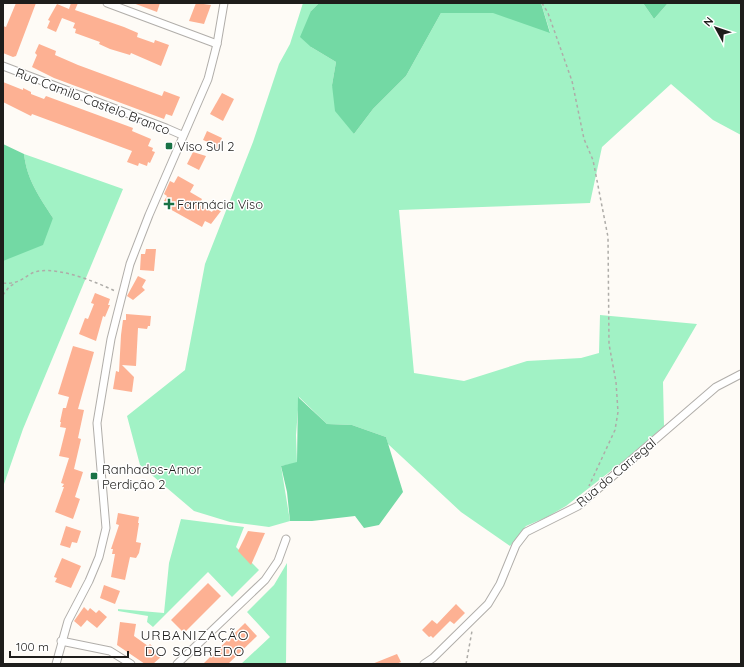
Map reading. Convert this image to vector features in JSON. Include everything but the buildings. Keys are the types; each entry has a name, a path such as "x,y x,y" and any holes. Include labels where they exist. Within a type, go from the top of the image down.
{"street":[{"path":"107,3 217,44"},
{"path":"56,664 61,641 68,620 89,581 99,557 106,528 97,423 111,338 130,264 148,215 208,79 217,44 224,3"},
{"name":"Rua Camilo Castelo Branco","path":"3,66 182,135"},
{"name":"Rua do Carregal","path":"424,664 433,658 470,622 494,595 521,538 532,528 578,506 716,387 741,374"},
{"path":"177,664 265,580 278,561 286,539"},
{"path":"61,641 110,651 131,664"}],"path":[{"path":"542,3 548,13 572,81 584,139 593,160 608,237 609,344 616,382 618,412 615,430 590,484 589,496"},
{"path":"3,295 9,287 39,271 50,271 80,278 122,295"},
{"path":"3,283 14,284"},
{"path":"466,664 472,629 470,622"}],"green space":[{"path":"303,3 319,3 311,11 311,47 336,62 332,85 354,134 373,109 406,76 441,13 493,12 550,32 541,3 643,3 654,19 668,3 741,3 741,135 713,120 671,84 602,147 590,203 399,210 414,373 464,381 527,361 581,358 599,353 600,315 697,324 663,382 664,426 626,459 566,506 547,517 526,526 510,546 461,512 388,444 386,437 352,425 327,424 299,397 296,435 297,463 281,466 290,521 269,527 230,522 194,511 140,465 127,416 185,370 205,264 253,142 279,64 290,44"},
{"path":"319,3 541,3 550,33 493,13 441,13 406,76 373,109 354,134 335,111 332,85 336,62 311,47 300,37 311,11"},
{"path":"643,3 668,3 654,19"},
{"path":"3,144 24,154 31,180 38,195 53,218 43,245 3,261"},
{"path":"24,154 123,189 23,429 3,487 3,261 53,218 38,195 31,180"},
{"path":"298,397 327,424 352,425 386,437 403,492 379,525 364,528 355,516 312,521 290,521 287,492 281,466 297,462"},
{"path":"181,519 244,527 236,547 259,570 232,597 208,572 153,627 147,622 148,616 118,611 118,609 164,613 169,563"},
{"path":"287,563 286,664 241,664 270,637 247,612 274,585"}],"place":[{"name":"Viso Sul 2","path":"169,146"},
{"name":"Farmácia Viso","path":"169,204"},
{"name":"Ranhados-Amor Perdição 2","path":"94,476"}],"district":[{"name":"URBANIZAÇÃO DO SOBREDO","path":"195,644"}]}
